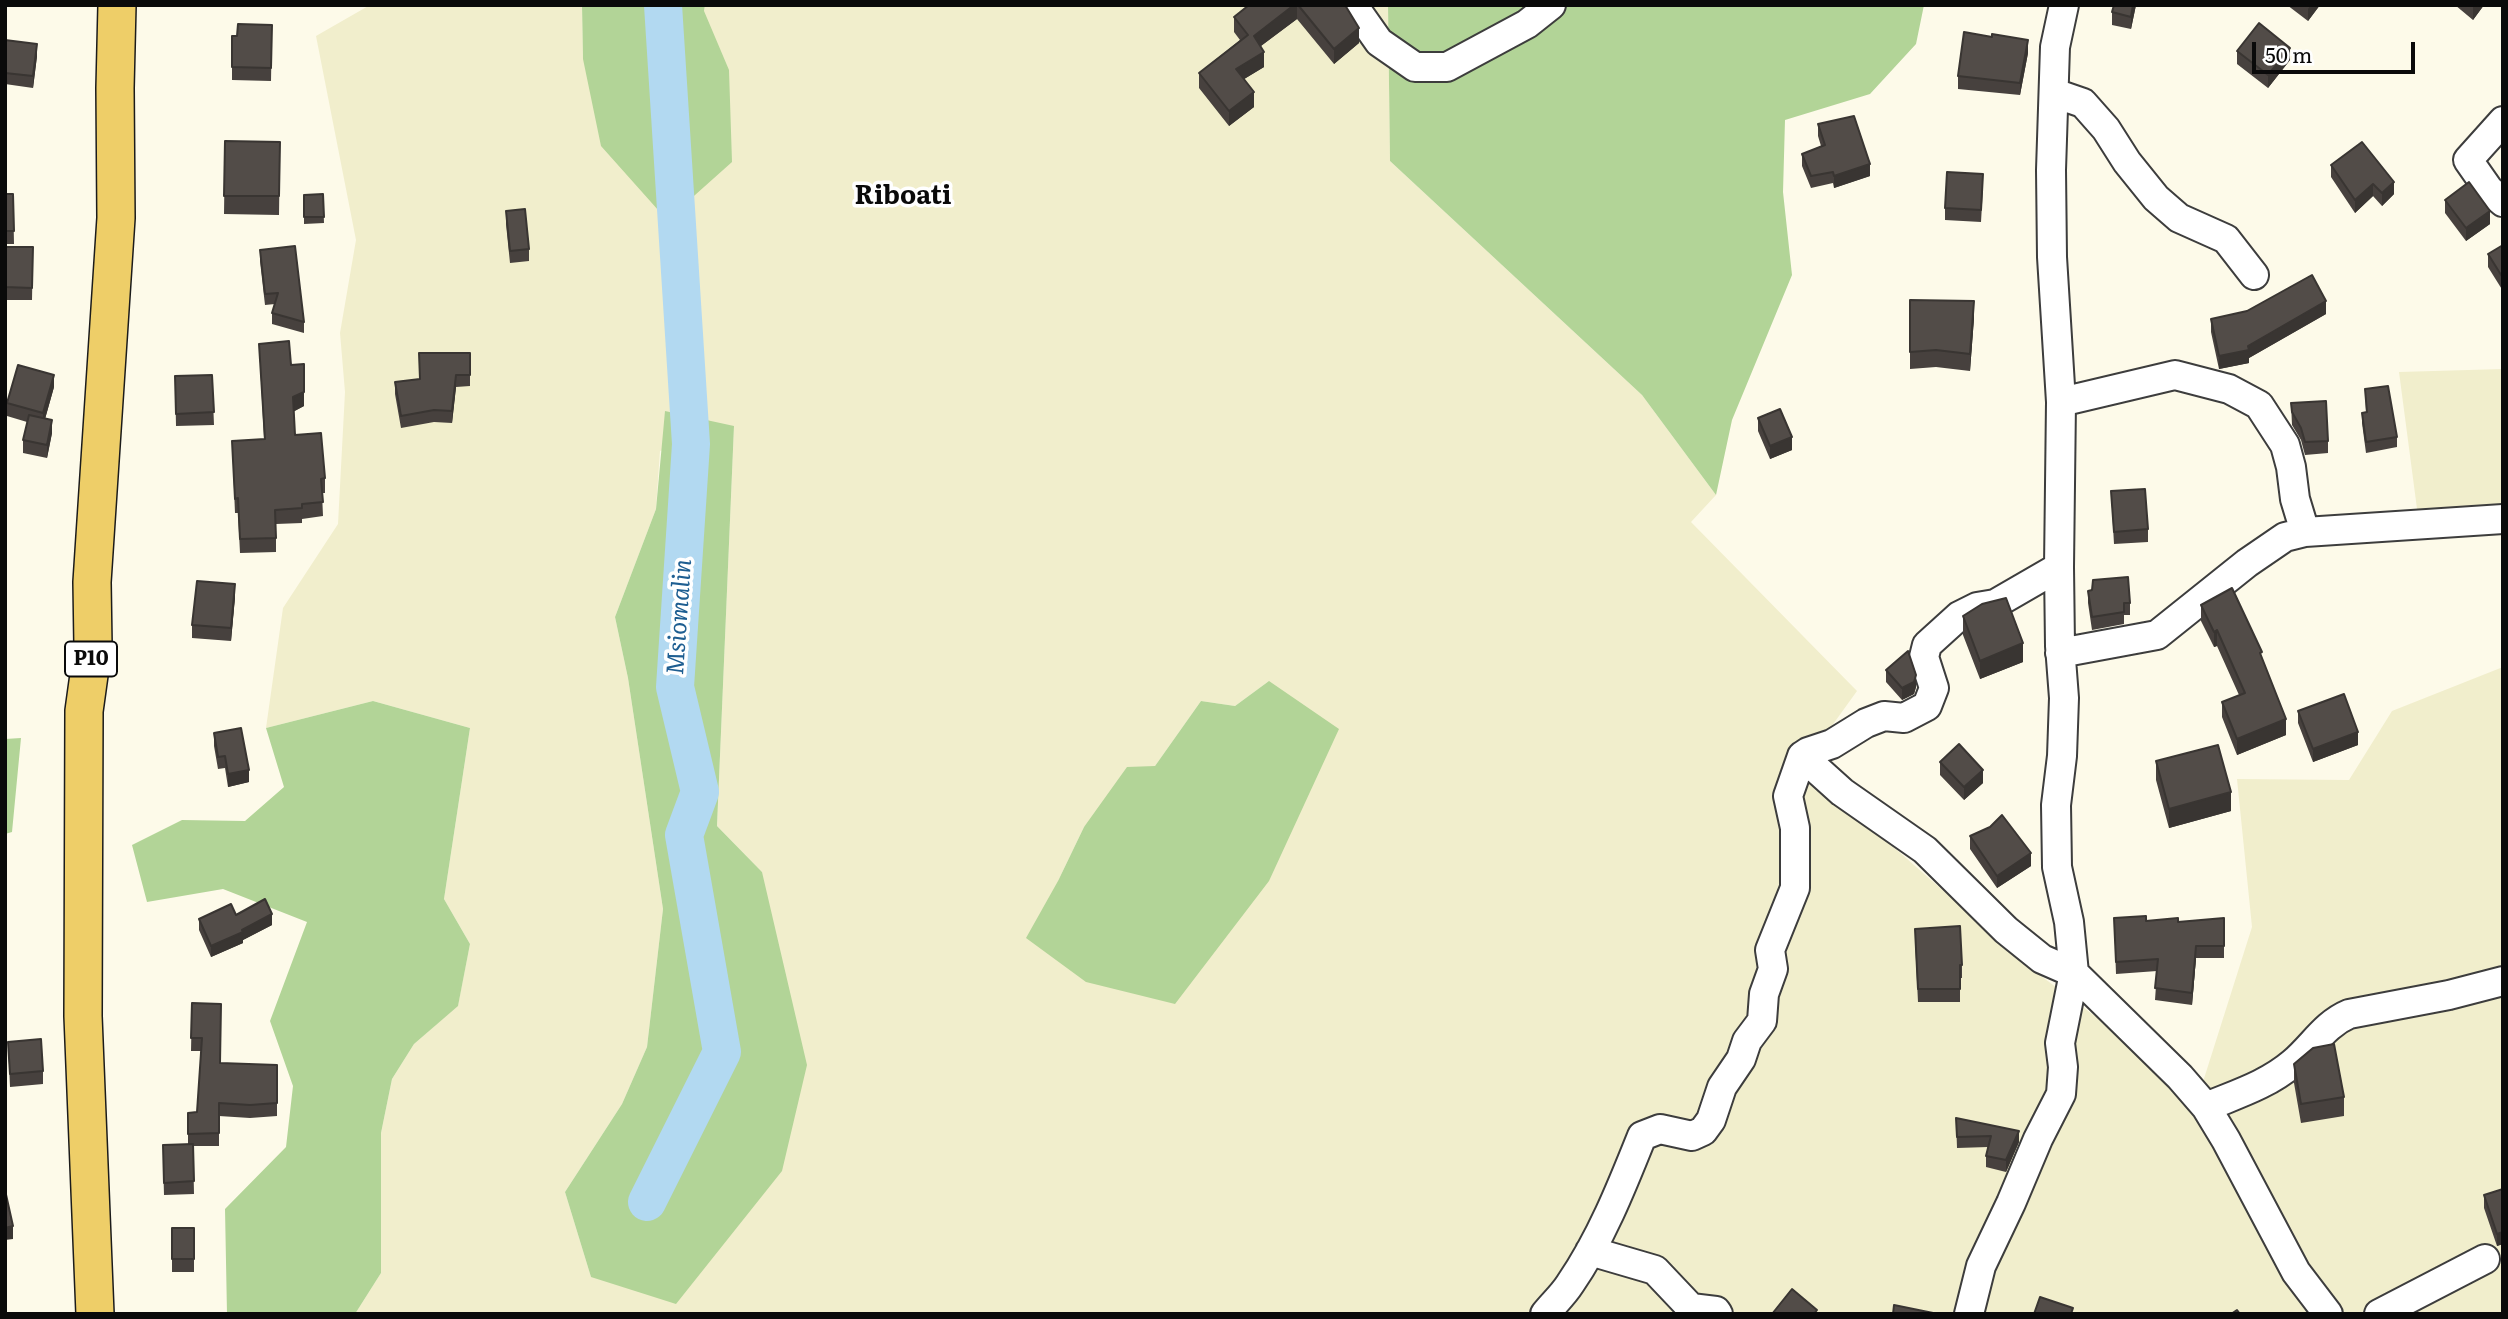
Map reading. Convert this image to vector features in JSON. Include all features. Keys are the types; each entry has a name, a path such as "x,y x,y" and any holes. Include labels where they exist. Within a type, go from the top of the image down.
{"main road":[{"name":"P10","path":"95,1314 87,1082 82,1016 84,711 93,646 93,569 116,218 117,5"}],"street":[{"path":"1353,5 1379,42 1415,67 1447,67 1527,24 1551,5"},
{"path":"1969,1314 1981,1266 2038,1139 2062,1094 2060,1043 2074,974 2069,922 2057,867 2056,805 2062,756 2064,698 2060,653 2059,567 2061,402 2052,257 2055,47 2064,5"},
{"path":"2054,93 2083,103 2106,129 2127,162 2156,198 2179,218 2226,239 2254,275"},
{"path":"2503,121 2468,160 2489,190 2503,202"},
{"path":"2061,402 2175,375 2229,389 2259,405 2285,445 2295,499 2305,532"},
{"path":"2060,653 2157,635 2247,563 2285,537 2305,532 2503,519"},
{"path":"1545,1314 1570,1285 1590,1251 1642,1136 1660,1129 1692,1136 1703,1131 1711,1120 1722,1087 1741,1059 1747,1041 1762,1021 1764,994 1773,969 1770,950 1795,888 1795,828 1788,796 1802,756 1832,744 1866,723 1884,716 1904,718 1927,706 1934,688 1924,657 1927,645 1959,616 1977,607 1995,604 2059,567"},
{"path":"1802,756 1842,792 1925,850 2006,930 2042,959 2074,974 2135,1031 2206,1107 2227,1140 2296,1272 2328,1314"},
{"path":"2206,1107 2266,1083 2294,1062 2335,1020 2349,1014 2449,995 2503,981"},
{"path":"1590,1251 1656,1270 1691,1308 1716,1311 1718,1314"},
{"path":"2379,1314 2485,1259"}],"shaded area":[{"path":"370,5 582,5 583,59 704,11 705,5 1388,5 1390,161 1642,395 1716,495 1691,522 1857,691 1800,770 1882,837 2037,973 2103,1022 2188,1101 2201,1088 2252,927 2237,779 2349,780 2392,711 2503,667 2503,1314 355,1314 381,1273 381,1133 392,1079 414,1044 458,1005 470,944 444,899 470,728 373,701 266,728 283,608 338,524 345,392 340,333 356,240 316,36","holes":["734,426 717,826 762,872 591,1277 565,1192 622,1104 647,1047 663,909 628,678 615,617 656,509 660,451","1269,681 1058,881 1084,827 1155,766 1201,701 1235,706"]},
{"path":"2503,369 2503,507 2419,524 2399,372"}],"green space":[{"path":"582,5 705,5 704,11 729,70 732,162 667,220 601,146 583,59"},
{"path":"1388,5 1924,5 1916,44 1870,94 1785,120 1783,192 1792,275 1732,420 1716,495 1642,395 1390,161"},
{"path":"665,411 734,426 717,826 762,872 807,1065 782,1171 676,1304 591,1277 565,1192 622,1104 647,1047 663,909 628,678 615,617 656,509"},
{"path":"1269,681 1339,729 1269,881 1175,1004 1086,982 1026,938 1084,827 1127,767 1155,766 1201,701 1235,706"},
{"path":"373,701 470,728 444,899 470,944 458,1006 414,1044 392,1079 381,1133 381,1273 355,1314 227,1314 225,1209 286,1147 293,1086 270,1021 307,922 223,889 147,902 132,845 182,820 245,821 284,787 266,728"},
{"path":"21,738 12,832 5,834 5,739"}],"building":[{"path":"1249,5 1294,5 1254,36 1264,52 1236,69 1254,92 1229,111 1199,73 1248,35 1234,17"},
{"path":"1298,5 1345,5 1359,28 1334,49"},
{"path":"2114,5 2133,5 2131,17 2112,12"},
{"path":"2259,23 2290,48 2268,75 2237,51"},
{"path":"238,24 272,25 271,68 232,67 232,36 237,36"},
{"path":"1964,32 2028,40 2020,83 1958,76"},
{"path":"5,40 37,44 33,76 5,73"},
{"path":"1854,116 1870,164 1834,176 1833,172 1811,176 1802,154 1825,145 1818,124"},
{"path":"225,141 280,142 279,196 224,196"},
{"path":"2362,142 2394,182 2382,193 2373,184 2355,200 2331,165"},
{"path":"1947,172 1983,174 1981,210 1945,208"},
{"path":"2469,182 2490,211 2466,228 2445,200"},
{"path":"5,194 13,194 14,231 5,231"},
{"path":"323,194 324,217 304,217 304,195"},
{"path":"525,209 529,249 510,251 506,211"},
{"path":"2503,245 2503,278 2488,254"},
{"path":"295,246 304,322 272,313 278,293 265,294 260,250"},
{"path":"5,247 33,247 32,288 5,287"},
{"path":"2312,275 2326,301 2248,346 2249,350 2219,356 2211,319 2247,311"},
{"path":"1910,300 1974,301 1970,354 1936,350 1910,352"},
{"path":"289,341 291,365 304,364 304,392 293,397 295,435 321,433 325,478 321,479 323,502 302,504 302,508 275,510 276,538 240,539 232,441 265,439 259,344"},
{"path":"419,353 470,353 470,375 456,375 452,411 434,410 401,416 395,382 420,379"},
{"path":"18,365 54,375 43,413 7,403"},
{"path":"212,375 214,412 176,414 175,376"},
{"path":"2388,386 2397,437 2366,442 2362,413 2367,412 2365,389"},
{"path":"2326,401 2328,441 2305,442 2291,403"},
{"path":"1780,409 1792,437 1770,446 1758,418"},
{"path":"29,415 52,420 47,445 23,440"},
{"path":"2145,489 2148,529 2114,532 2111,491"},
{"path":"2128,577 2130,603 2124,603 2124,612 2092,617 2088,591 2092,590 2093,580"},
{"path":"197,581 235,584 231,628 192,625"},
{"path":"2232,588 2262,652 2260,653 2286,719 2237,739 2222,702 2245,693 2217,630 2214,632 2201,605"},
{"path":"2006,598 2023,643 1980,661 1963,616 1982,604"},
{"path":"1908,651 1916,675 1914,682 1902,688 1886,670"},
{"path":"2344,694 2358,732 2313,749 2298,711"},
{"path":"241,728 249,770 228,774 225,756 218,757 214,733"},
{"path":"1959,744 1983,770 1964,787 1940,762"},
{"path":"2218,745 2231,792 2169,809 2156,761"},
{"path":"2002,815 2031,853 1997,876 1970,836 1990,827"},
{"path":"265,899 272,914 242,930 243,932 211,946 199,919 231,904 236,915"},
{"path":"2146,916 2146,921 2178,918 2178,922 2224,918 2224,946 2196,946 2192,993 2155,988 2158,959 2116,962 2114,918"},
{"path":"1960,926 1960,989 1918,989 1915,929"},
{"path":"192,1003 221,1004 220,1063 277,1065 277,1103 219,1103 219,1133 188,1134 188,1113 197,1112 202,1038 191,1038"},
{"path":"41,1039 43,1071 10,1074 8,1042"},
{"path":"2334,1044 2344,1097 2301,1104 2294,1064 2313,1048"},
{"path":"1956,1118 2019,1131 2006,1160 1986,1156 1991,1136 1957,1137"},
{"path":"193,1144 194,1181 164,1183 163,1145"},
{"path":"2503,1189 2503,1232 2497,1234 2484,1195"},
{"path":"5,1190 13,1226 5,1228"},
{"path":"172,1228 194,1228 194,1259 172,1259"},
{"path":"1792,1289 1817,1310 1814,1314 1772,1314"},
{"path":"2040,1297 2073,1308 2071,1314 2034,1314"},
{"path":"1894,1305 1938,1314 1893,1314"}],"waterway":[{"name":"Msiomalin","path":"647,1202 722,1052 684,835 700,792 675,687 691,444 663,5"}],"district":[{"name":"Riboati","path":"903,196"}]}
